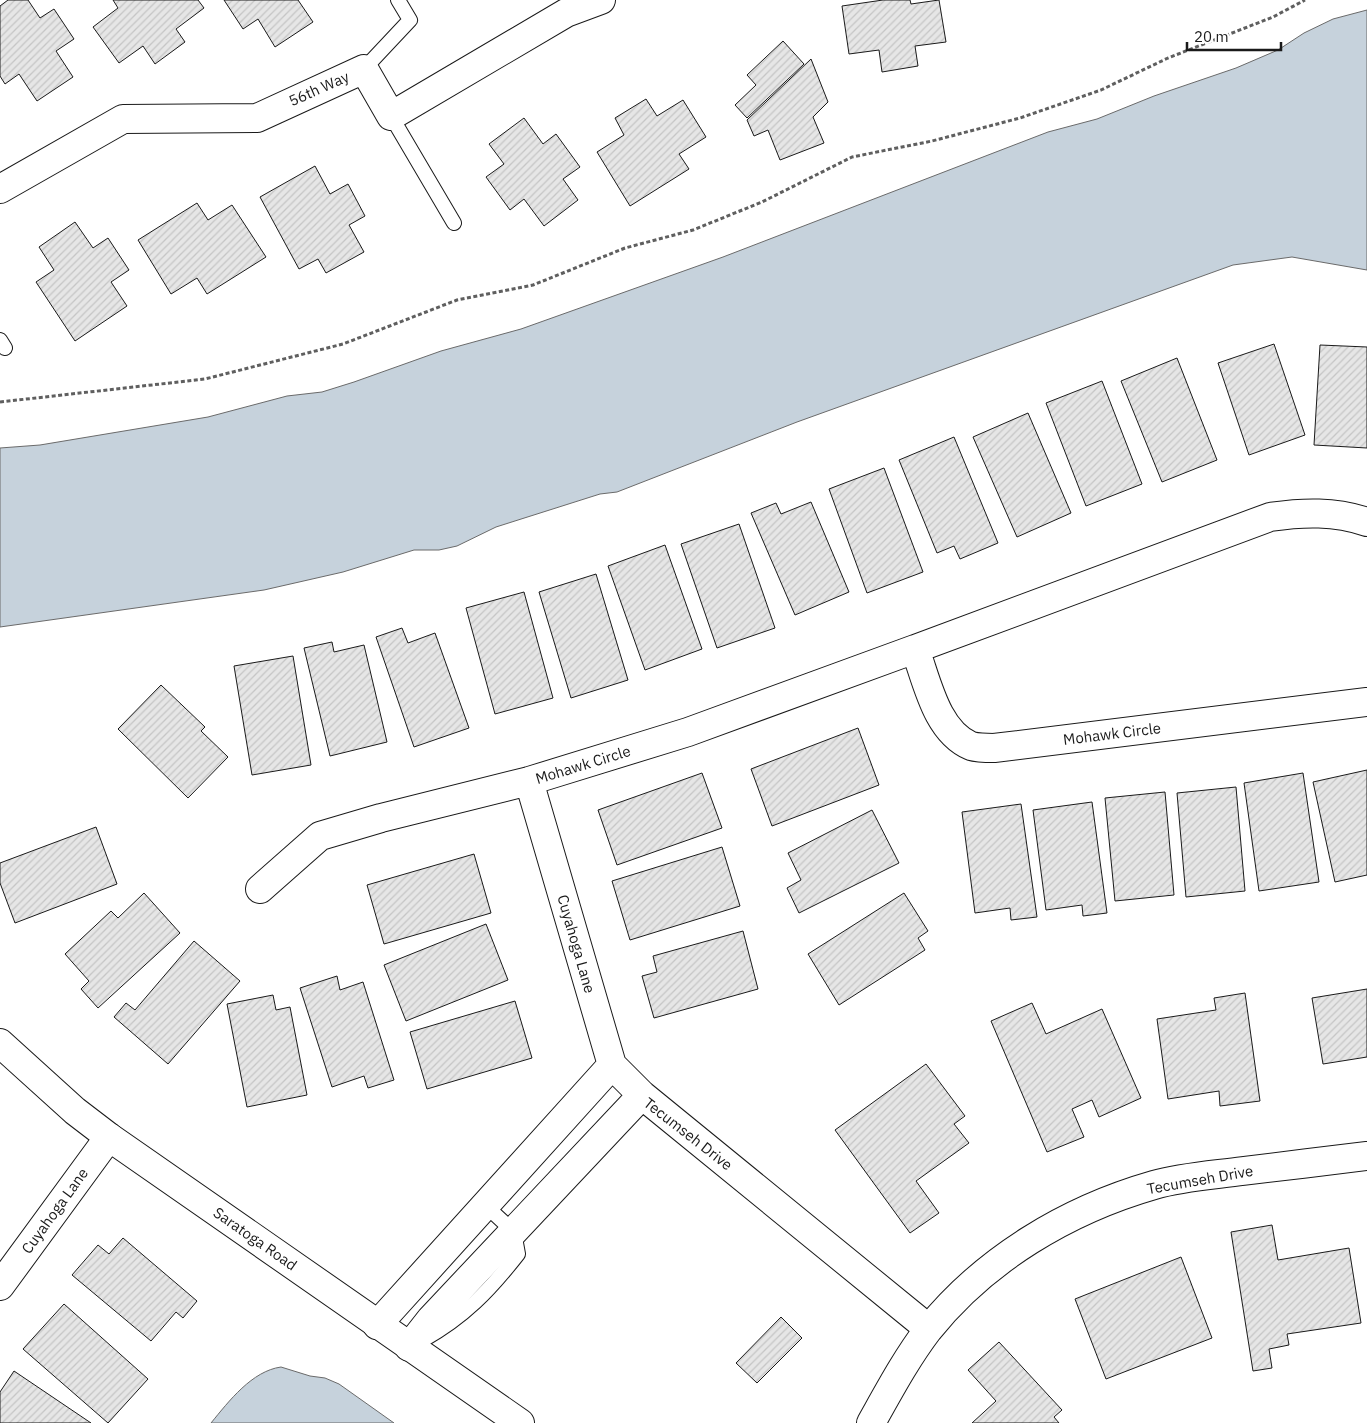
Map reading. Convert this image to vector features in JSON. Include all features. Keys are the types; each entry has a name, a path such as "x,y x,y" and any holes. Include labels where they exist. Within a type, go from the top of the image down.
{"street":[{"path":"392,116 566,13 600,0"},
{"name":"56th Way","path":"0,189 123,119 257,118 364,69 392,116"},
{"name":"Mohawk Circle","path":"260,889 320,836 381,818 528,781 688,732 1270,517 1314,512 1337,514 1367,522"},
{"name":"Mohawk Circle","path":"915,648 941,718 954,735 973,746 994,748 1367,702"},
{"name":"Cuyahoga Lane","path":"528,781 612,1065 642,1095"},
{"name":"Saratoga Road","path":"0,1043 75,1111 109,1137 520,1423"},
{"path":"377,1325 612,1065"},
{"name":"Tecumseh Drive","path":"409,1347 431,1319 642,1095 929,1330"},
{"name":"Cuyahoga Lane","path":"0,1286 109,1137"},
{"name":"Tecumseh Drive","path":"871,1423 897,1374 929,1330 962,1293 1005,1256 1052,1226 1102,1202 1155,1185 1210,1175 1367,1156"}],"lane":[{"path":"364,69 410,20 398,0"},
{"path":"392,116 454,223"},
{"path":"485,1205 514,1232"}],"path":[{"path":"0,402 205,379 343,344 457,300 533,285 625,248 693,230 762,202 852,157 932,141 1020,118 1101,90 1168,58 1273,17 1305,0"}],"shaded area":[{"path":"1367,10 1367,270 1292,257 1233,265 797,422 617,492 600,494 496,527 457,546 439,550 414,550 343,572 264,590 0,627 0,448 40,445 208,417 287,396 322,392 441,351 521,329 723,257 1048,132 1097,119 1154,96 1236,68 1278,50 1304,33 1333,19"},
{"path":"281,1367 310,1376 325,1378 339,1384 394,1423 211,1423 242,1388 260,1374"}],"building":[{"path":"8,0 28,0 40,18 54,9 74,39 56,51 73,77 37,101 19,74 5,84 0,76 0,6"},
{"path":"113,0 198,0 204,8 176,29 185,42 155,64 143,46 119,63 93,27 118,8"},
{"path":"224,0 298,0 313,22 275,47 258,19 243,29"},
{"path":"883,0 910,0 911,4 939,0 946,42 915,46 918,66 882,72 879,50 849,54 842,6"},
{"path":"783,41 804,64 747,118 735,105 756,85 747,75"},
{"path":"811,59 828,102 813,117 824,143 780,160 768,130 754,136 747,120"},
{"path":"646,99 657,116 683,100 706,137 679,154 689,169 630,206 597,152 624,135 615,118"},
{"path":"524,118 543,144 556,134 580,167 563,179 578,200 544,226 524,199 510,210 486,177 504,164 489,144"},
{"path":"315,166 330,194 348,184 365,216 349,225 364,252 326,273 318,259 299,269 260,197"},
{"path":"197,203 208,220 232,205 266,257 207,294 197,278 171,294 138,240"},
{"path":"75,222 93,248 108,238 129,270 111,282 127,306 75,341 36,282 54,270 39,247"},
{"path":"1274,344 1305,435 1249,455 1218,363"},
{"path":"1320,345 1367,347 1367,448 1314,445"},
{"path":"1177,358 1217,460 1162,482 1121,381"},
{"path":"1102,381 1142,484 1086,506 1046,403"},
{"path":"1028,413 1071,513 1017,537 973,437"},
{"path":"954,437 998,543 960,559 954,546 937,553 899,460"},
{"path":"884,468 923,572 867,593 829,489"},
{"path":"811,502 849,592 795,615 751,513 776,503 781,514"},
{"path":"739,524 775,628 717,648 681,544"},
{"path":"665,545 702,649 645,670 608,566"},
{"path":"596,574 628,680 571,698 539,592"},
{"path":"524,592 553,698 495,714 466,608"},
{"path":"402,628 408,643 435,633 469,728 414,747 376,637"},
{"path":"332,642 334,652 364,645 387,742 330,756 304,648"},
{"path":"293,656 311,765 252,775 234,666"},
{"path":"161,685 205,727 201,731 228,757 188,798 118,729"},
{"path":"858,728 879,785 772,826 751,769"},
{"path":"1367,770 1367,875 1335,882 1313,782"},
{"path":"702,773 722,828 617,865 598,810"},
{"path":"1303,773 1319,882 1259,891 1244,783"},
{"path":"1236,787 1245,891 1186,897 1177,793"},
{"path":"1165,792 1174,895 1115,901 1105,798"},
{"path":"1092,802 1107,913 1083,916 1082,905 1046,910 1033,810"},
{"path":"1021,804 1037,917 1011,920 1010,908 975,913 962,812"},
{"path":"872,810 899,863 799,913 787,888 801,880 788,853"},
{"path":"96,827 117,884 15,923 0,883 0,863"},
{"path":"722,847 740,906 630,940 612,881"},
{"path":"474,854 491,913 384,944 367,885"},
{"path":"144,893 180,933 98,1008 81,989 89,981 65,954 111,911 118,918"},
{"path":"904,893 928,931 918,938 925,950 839,1005 808,954"},
{"path":"486,924 508,980 406,1021 384,965"},
{"path":"743,931 758,989 654,1018 642,976 657,972 653,956"},
{"path":"194,941 240,981 168,1064 114,1017 126,1003 135,1010"},
{"path":"337,976 340,990 363,982 394,1080 368,1088 364,1076 332,1087 300,988"},
{"path":"1367,989 1367,1057 1323,1064 1312,998"},
{"path":"1245,993 1260,1101 1220,1106 1219,1091 1168,1099 1157,1019 1216,1010 1214,998"},
{"path":"273,995 276,1010 290,1007 307,1095 247,1107 227,1004"},
{"path":"515,1001 532,1058 427,1089 410,1032"},
{"path":"1032,1003 1046,1034 1102,1009 1141,1098 1099,1117 1092,1100 1072,1109 1084,1137 1047,1152 991,1021"},
{"path":"926,1064 965,1116 954,1124 969,1143 916,1181 939,1213 910,1233 835,1130"},
{"path":"1272,1225 1278,1260 1349,1248 1361,1323 1287,1334 1289,1345 1269,1349 1272,1368 1253,1371 1231,1232"},
{"path":"123,1238 197,1301 183,1318 176,1312 151,1341 72,1275 98,1245 109,1254"},
{"path":"1181,1257 1212,1338 1106,1379 1075,1299"},
{"path":"64,1304 148,1379 108,1423 23,1349"},
{"path":"781,1317 802,1338 757,1383 736,1363"},
{"path":"999,1342 1062,1410 1054,1417 1059,1423 972,1423 996,1401 968,1370"},
{"path":"14,1371 91,1423 0,1423 0,1392"}]}
